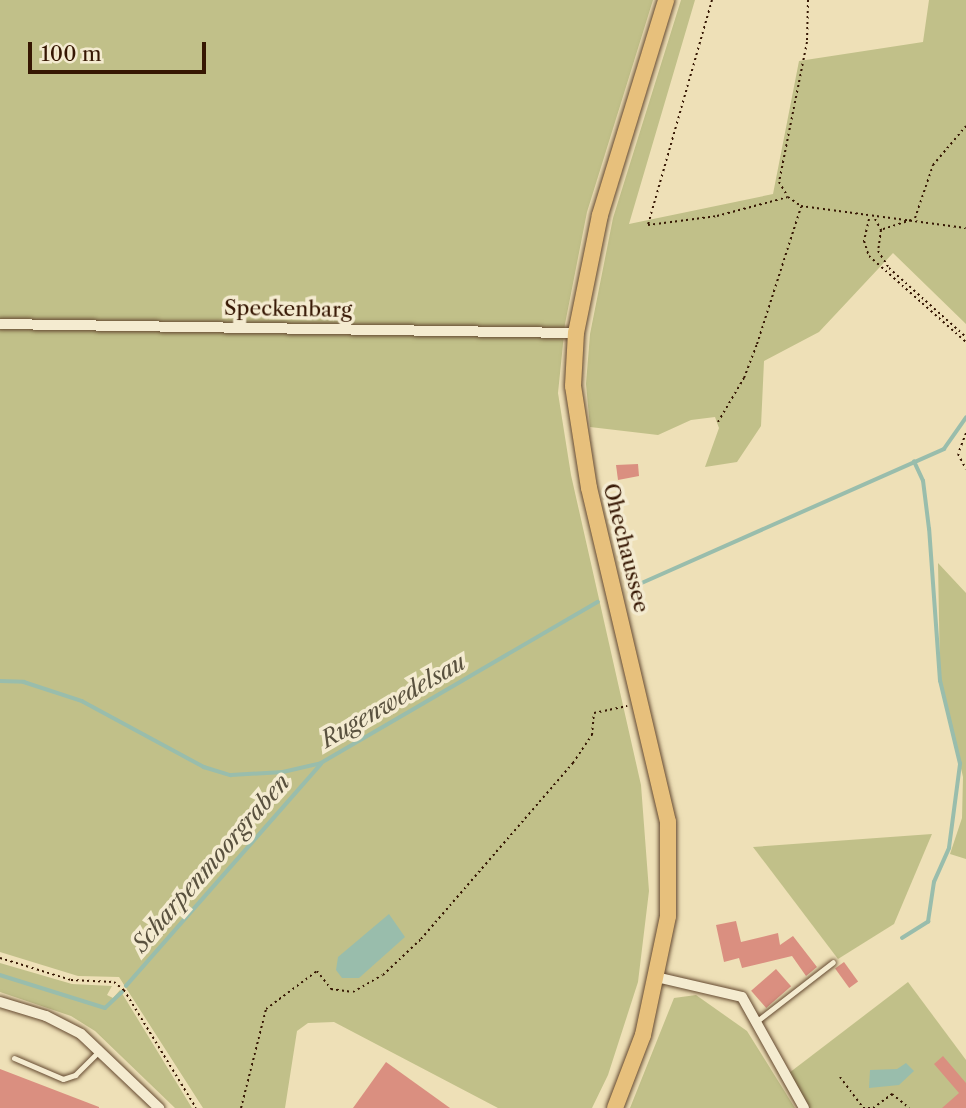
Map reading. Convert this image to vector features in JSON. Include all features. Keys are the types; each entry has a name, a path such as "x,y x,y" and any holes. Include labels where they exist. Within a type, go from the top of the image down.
{"main road":[{"name":"Ohechaussee","path":"615,1108 643,1035 668,916 668,822 643,702 579,440 573,386 576,332 600,215 666,0"}],"street":[{"name":"Speckenbarg","path":"0,324 576,332"},
{"path":"656,977 734,992 742,997 804,1108"},
{"path":"0,1002 46,1016 100,1049 159,1108"}],"lane":[{"path":"757,1021 834,962"},
{"path":"14,1058 63,1079 75,1075 100,1049"}],"path":[{"path":"712,0 648,225 717,216 788,197"},
{"path":"808,0 807,42 779,182 788,197 801,206 875,219 915,219 966,228"},
{"path":"915,219 933,165 966,126"},
{"path":"718,422 749,366 801,206"},
{"path":"870,218 864,241 869,256 966,342"},
{"path":"875,219 881,230 878,251 889,268 966,337"},
{"path":"881,230 915,219"},
{"path":"966,433 958,454 966,469"},
{"path":"241,1108 266,1009 317,971 331,989 353,992 383,975 421,939 573,763 592,735 594,713 643,702"},
{"path":"0,958 71,980 114,982 124,990 196,1108"},
{"path":"840,1077 863,1107 873,1108 892,1094 909,1108"}],"shaded area":[{"path":"0,0 653,0 587,212 565,324 558,393 571,475 641,785 649,891 638,982 608,1075 592,1108 498,1108 334,1022 308,1023 297,1031 285,1108 203,1108 119,977 78,976 0,952"},
{"path":"681,0 695,0 629,224 773,194 799,61 923,42 929,0 966,0 966,324 893,253 819,332 764,361 761,426 737,462 705,467 719,428 715,417 691,420 658,435 590,427 586,384 590,334 613,218"},
{"path":"938,563 966,593 966,859 950,854 962,818 963,777 940,675"},
{"path":"932,834 894,924 838,959 753,847"},
{"path":"389,914 405,937 359,978 342,978 336,970 338,957"},
{"path":"0,963 72,984 112,986 107,995 113,998 120,990 192,1108 175,1108 95,1031 71,1016 0,992"},
{"path":"908,982 966,1060 966,1108 809,1108 789,1073"},
{"path":"696,995 747,1031 795,1108 630,1108 674,998"},
{"path":"906,1063 914,1071 899,1085 869,1088 870,1070 897,1069"}],"building":[{"path":"638,464 639,476 618,480 616,465"},
{"path":"736,921 741,942 778,933 780,945 793,936 817,967 806,976 792,956 742,968 739,958 724,962 716,925"},
{"path":"844,962 858,981 849,988 835,968"},
{"path":"776,969 791,986 766,1008 751,991"},
{"path":"943,1056 966,1083 966,1108 942,1108 959,1093 934,1064"},
{"path":"386,1062 450,1108 353,1108"},
{"path":"0,1069 99,1107 99,1108 0,1108"}],"waterway":[{"name":"Rugenwedelsau","path":"635,586 944,449 966,418"},
{"path":"902,938 928,922 934,882 949,848 960,764 940,681 929,529 923,481 914,462"},
{"name":"Rugenwedelsau","path":"0,681 24,682 82,701 204,767 231,775 283,772 321,763 598,602"},
{"name":"Scharpenmoorgraben","path":"126,986 321,764"},
{"name":"Scharpenmoorgraben","path":"0,975 105,1008 122,992"}]}
